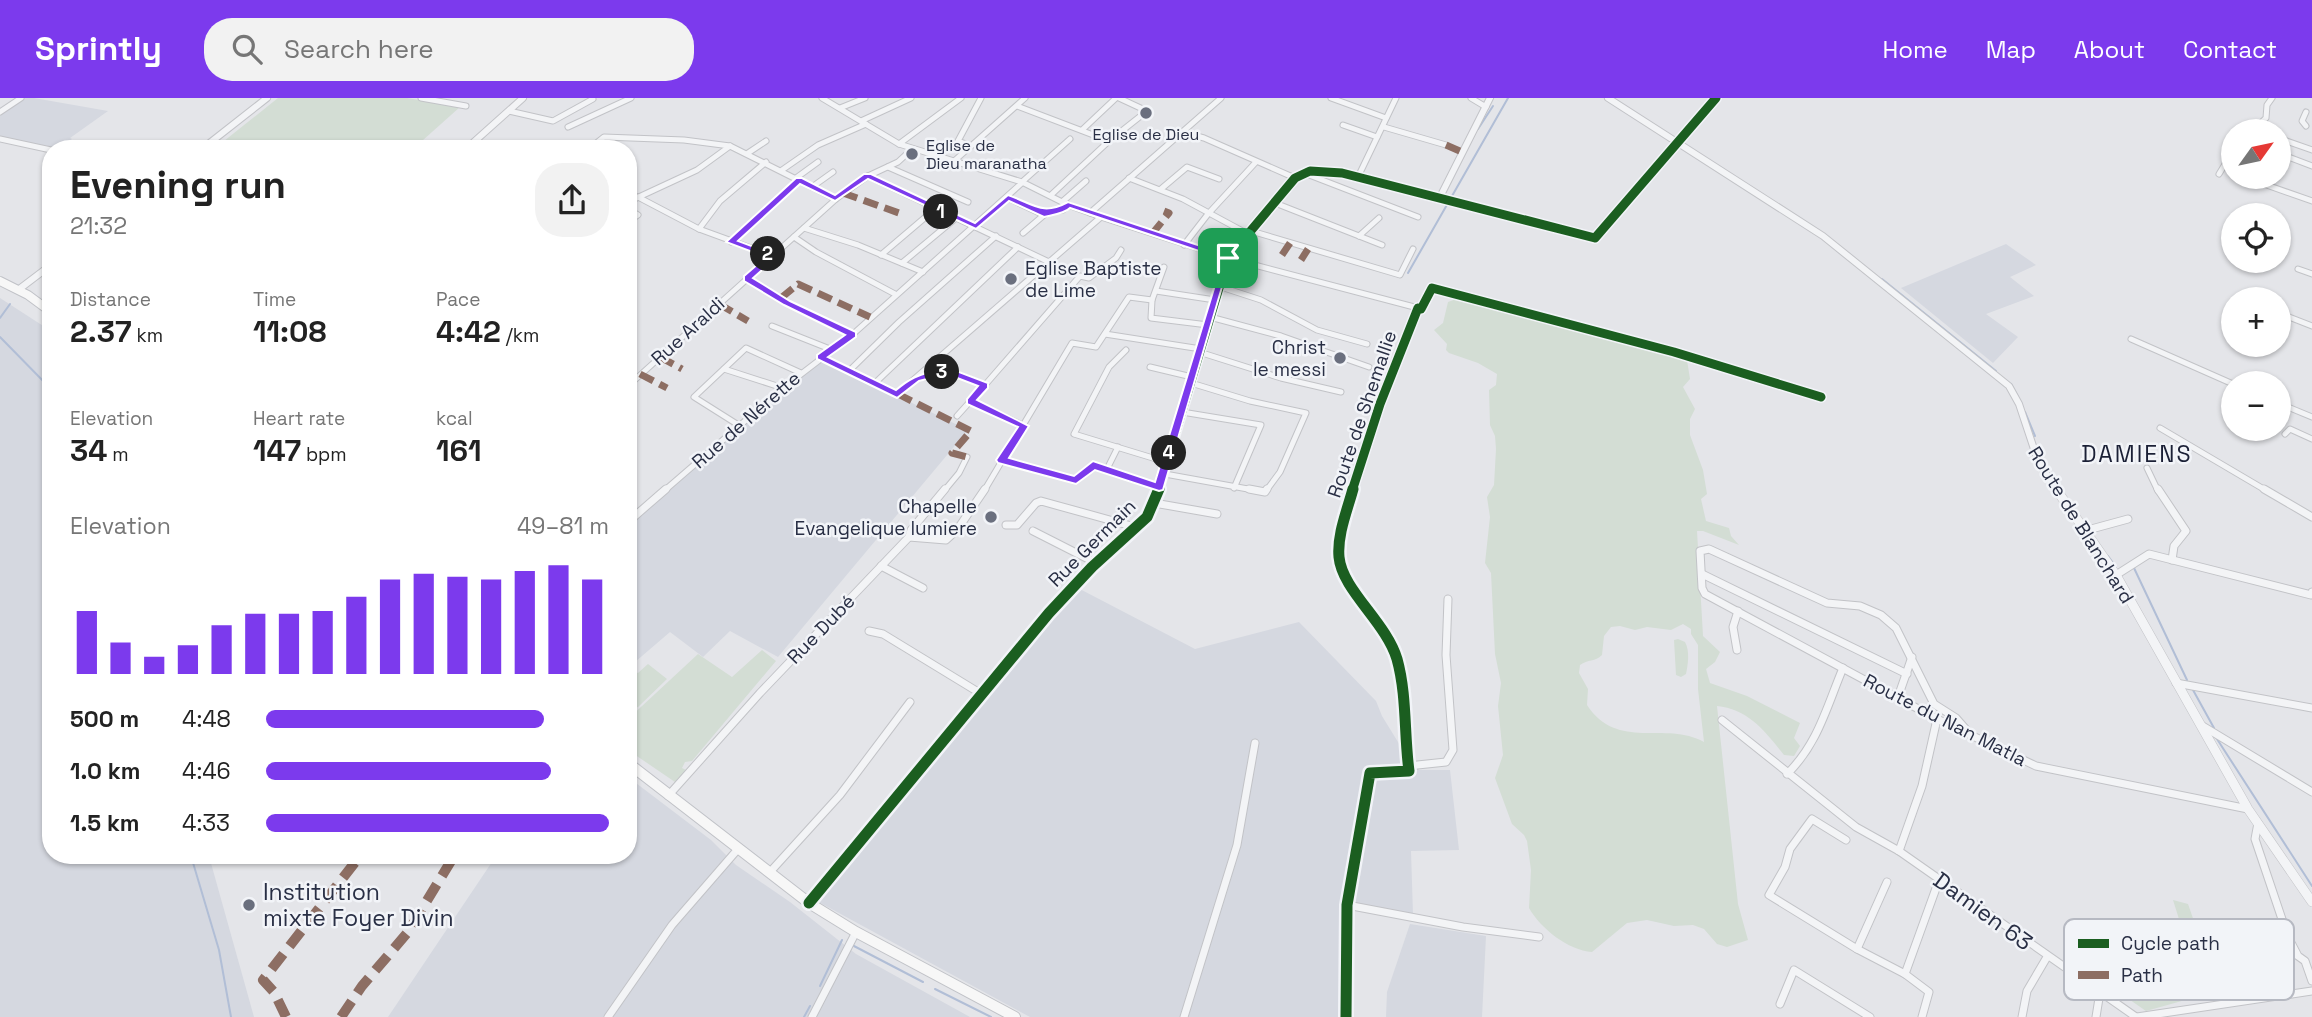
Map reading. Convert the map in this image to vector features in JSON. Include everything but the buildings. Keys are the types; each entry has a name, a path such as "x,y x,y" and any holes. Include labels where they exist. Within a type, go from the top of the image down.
{"main road":[{"path":"0,281 42,306"},
{"path":"637,770 809,903 856,932 1015,1017"}],"street":[{"path":"0,112 21,98"},
{"path":"213,140 267,98"},
{"path":"421,98 467,106"},
{"path":"476,140 523,98"},
{"path":"568,127 631,98"},
{"path":"822,98 899,144 1022,182 1090,213 1184,245 1421,309 1432,288 1674,352 1821,397"},
{"path":"840,108 865,98"},
{"path":"782,170 818,145 911,98"},
{"path":"899,144 961,98"},
{"path":"971,146 958,141 981,98"},
{"path":"953,162 1025,98"},
{"path":"1051,195 1109,141 1147,111 1118,98 1082,130"},
{"path":"1090,213 1221,98"},
{"path":"1331,98 1386,118"},
{"path":"1359,177 1396,98"},
{"path":"1471,98 1486,107"},
{"path":"1490,98 1441,200 1595,238 1716,98"},
{"name":"Route de Blanchard","path":"1608,98 1845,252 2009,386 2015,394 2039,464 2116,575 2248,809 2312,902"},
{"path":"2265,119 2267,105 2272,98"},
{"path":"509,111 554,121 593,99"},
{"path":"1017,106 1109,141"},
{"path":"2306,112 2302,121 2307,129"},
{"path":"1343,125 1377,137"},
{"path":"1384,128 1446,145"},
{"path":"1182,132 1204,138 1295,178"},
{"path":"600,140 604,137 684,140 730,146 835,199"},
{"name":"Rue de Nérette","path":"637,514 783,388 830,349 852,335 895,294 976,227 1070,138"},
{"path":"0,139 42,148"},
{"path":"748,153 766,141"},
{"path":"2291,143 2312,150"},
{"path":"638,197 706,166 730,146"},
{"name":"Rue Araldi","path":"637,378 835,199 912,149"},
{"path":"2291,158 2312,166"},
{"path":"699,229 704,219 725,196 766,162"},
{"path":"731,242 818,162"},
{"path":"1184,245 1208,214 1256,162"},
{"path":"888,167 968,202"},
{"path":"1160,189 1188,167 1219,179"},
{"path":"2218,174 2221,169"},
{"name":"Rue Germain","path":"809,903 1049,613 1096,563 1147,517 1165,474 1166,462 1228,258 1295,178 1304,173 1325,171 1359,177 1441,200"},
{"path":"812,187 833,172"},
{"path":"1304,173 1418,216"},
{"path":"867,176 1049,262"},
{"path":"1129,178 1160,189 1250,232 1399,277 1413,249"},
{"path":"1023,233 1049,211 1063,210 1065,203 1086,181"},
{"path":"2278,189 2312,201"},
{"path":"638,197 699,229 773,256"},
{"path":"1008,198 1044,215"},
{"path":"1275,203 1382,245"},
{"path":"881,255 935,209"},
{"path":"821,357 897,394 1101,217"},
{"path":"902,263 956,218"},
{"path":"1359,236 1379,218"},
{"path":"803,229 823,232 923,272"},
{"path":"849,371 996,236"},
{"path":"794,237 816,252 895,294"},
{"path":"876,383 1018,247"},
{"path":"957,416 1080,276 1089,278 1116,258 1121,250"},
{"path":"1164,267 1152,300 1151,318 1209,321 1281,336 1369,367"},
{"path":"2298,269 2312,274"},
{"path":"19,290 42,272"},
{"path":"747,278 787,303 852,335"},
{"path":"1218,286 1261,300 1317,330 1367,344"},
{"path":"1156,291 1215,300"},
{"path":"909,537 946,540 974,505 1072,343 1096,348 1129,297 1152,300"},
{"name":"Route de Shemallie","path":"1409,769 1404,702 1394,648 1376,616 1345,577 1339,558 1344,521 1359,463 1419,308"},
{"path":"2291,318 2312,326"},
{"path":"772,326 830,349"},
{"path":"1105,334 1200,351 1281,378 1341,392"},
{"path":"2131,339 2221,379"},
{"path":"740,426 694,397 747,347 801,373"},
{"path":"1126,350 1109,367 1073,432 1166,462"},
{"path":"929,367 946,370 985,385"},
{"path":"1150,368 1250,401 1306,413 1280,472 1265,492 1165,474"},
{"path":"724,369 783,388"},
{"path":"916,378 933,376 946,370"},
{"path":"971,401 1024,426"},
{"path":"2291,408 2312,417"},
{"path":"1182,412 1261,425 1253,449 1238,474 1234,488"},
{"path":"2160,428 2312,517"},
{"path":"2291,429 2312,439"},
{"path":"1107,469 1118,447"},
{"name":"Rue Dubé","path":"668,796 760,693 909,537 931,503 959,473 967,457"},
{"path":"1002,460 1076,480 1093,465 1159,487"},
{"path":"2147,468 2160,494 2186,531 2174,546 2172,560"},
{"path":"1006,526 1017,525 1036,503 1041,501 1135,527"},
{"path":"1154,503 1217,514"},
{"path":"2084,531 2128,519"},
{"path":"1032,531 1096,563"},
{"path":"1907,674 1702,574 1700,551 1709,549 1827,603 1846,603 1870,610 1896,628 1934,704 1956,718 1971,735"},
{"path":"2116,575 2147,554 2311,595 2312,592"},
{"path":"881,566 923,588"},
{"name":"Route du Nan Matla","path":"1702,574 1705,594 1937,719 2036,766 2248,809"},
{"path":"1346,1017 1348,905 1370,774 1446,762 1453,750 1446,655 1448,599"},
{"path":"1737,650 1733,627 1738,611"},
{"path":"869,631 883,634 983,695"},
{"path":"1898,697 1912,657"},
{"path":"1787,774 1804,760 1816,739 1843,668"},
{"path":"2175,682 2312,708"},
{"path":"769,872 840,795 910,702"},
{"path":"1899,851 1922,786 1937,719"},
{"name":"Damien 63","path":"1722,720 1865,834 1899,851 2064,968"},
{"path":"2199,724 2312,792"},
{"path":"1184,1017 1237,845 1255,743"},
{"path":"1846,840 1811,820 1790,849 1784,867 1768,893 1857,949 1905,974 1929,992 1922,1017"},
{"path":"2258,823 2255,839 2282,919"},
{"path":"622,1017 611,1014 672,925 738,849"},
{"path":"1905,974 1940,880"},
{"path":"1857,949 1887,882"},
{"path":"1348,905 1463,927 1539,937"},
{"path":"812,1017 856,932"},
{"path":"2294,947 2298,956 2305,961 2312,981"},
{"path":"2022,1017 2027,991 2047,957"},
{"path":"1780,1004 1792,971 1796,970 1870,1017"},
{"name":"Damien 63","path":"2294,994 2312,991"},
{"name":"Damien 63","path":"2112,1000 2137,1017 2251,1000"}],"shaded area":[{"path":"25,98 108,111 71,140 42,140 42,146 0,138 0,116"},
{"path":"278,98 407,98 460,107 423,140 225,140"},
{"path":"2006,244 2036,265 2010,277 2034,296 1986,314 2018,337 1993,363 1901,288"},
{"path":"0,298 42,325 42,864 211,864 254,1017 0,1017"},
{"path":"1459,298 1687,360 1690,379 1683,387 1695,409 1690,419 1690,435 1703,470 1707,494 1701,499 1706,521 1729,528 1731,536 1739,545 1697,531 1703,636 1720,652 1715,662 1706,669 1710,683 1747,696 1800,723 1794,738 1800,746 1794,756 1784,755 1747,716 1717,706 1738,904 1748,940 1727,947 1717,944 1704,929 1693,925 1674,926 1647,920 1627,923 1592,952 1574,947 1556,937 1529,908 1531,870 1527,841 1512,824 1495,778 1503,755 1498,706 1501,683 1495,654 1491,573 1485,563 1490,517 1487,497 1494,485 1496,449 1495,436 1490,425 1489,390 1496,385 1497,374 1446,350 1447,344 1434,330 1443,323 1448,302","holes":["1683,624 1691,629 1698,645 1698,689 1704,742 1689,736 1627,732 1613,728 1599,719 1587,705 1588,689 1579,673 1580,665 1602,655 1604,636 1611,627 1671,630"]},
{"path":"821,359 968,430 778,657 730,631 703,657 670,632 637,660 637,516"},
{"path":"1076,587 1195,649 1299,622 1376,701 1406,755 1419,770 1450,770 1459,850 1411,851 1413,915 1343,901 1341,1017 1030,1017 815,900"},
{"path":"1674,640 1685,642 1688,653 1686,674 1681,677 1676,675"},
{"path":"762,650 776,661 692,761 685,762 682,768 686,770 675,782 637,756 637,711 698,654 732,677"},
{"path":"648,664 667,679 637,707 637,672"},
{"path":"637,784 711,840 736,865 790,902 856,954 970,1017 388,1017 491,864 637,864"},
{"path":"2173,900 2188,904 2193,919 2179,919"},
{"path":"1410,924 1486,936 1482,1017 1386,1017 1387,992"},
{"path":"2130,1000 2185,1000 2146,1011"}],"waterway":[{"path":"1408,273 1508,98"},
{"path":"1478,129 1493,106"},
{"path":"1680,144 1694,127"},
{"path":"1882,279 1996,371"},
{"path":"0,318 10,304"},
{"path":"0,337 42,380"},
{"path":"2011,384 2018,397"},
{"path":"2025,412 2035,436"},
{"path":"2040,451 2041,462"},
{"path":"2108,556 2116,567"},
{"path":"2134,568 2187,680"},
{"path":"2193,690 2214,728"},
{"path":"2217,739 2312,886"},
{"path":"193,864 219,950 231,1017"},
{"path":"820,986 842,940"},
{"path":"852,945 923,982"},
{"path":"935,989 991,1017"},
{"path":"804,1017 810,1006"}],"marked path":[{"path":"1446,145 1462,152"},
{"path":"843,193 899,213"},
{"path":"1152,234 1169,213 1164,211"},
{"path":"1282,255 1290,243"},
{"path":"1301,260 1308,249"},
{"path":"781,298 798,284 870,317"},
{"path":"719,304 748,321"},
{"path":"660,357 682,369"},
{"path":"640,374 667,388"},
{"path":"898,394 971,431 952,453 967,457"},
{"path":"286,1017 274,992 263,980 354,864"},
{"path":"341,1017 362,986 408,932 449,864"}],"cycle path":[{"path":"809,903 1049,613 1092,567 1147,517 1165,474 1166,462 1228,258 1295,178 1310,171 1342,173 1595,238 1716,98"},
{"path":"1346,1017 1347,905 1370,773 1409,771 1403,692 1397,660 1387,635 1347,580 1339,560 1339,546 1363,453 1380,404 1418,308 1421,309 1432,288 1674,352 1821,397"}],"place":[{"name":"Eglise de Dieu","path":"1146,113"},
{"name":"Eglise de Dieu maranatha","path":"912,154"},
{"name":"Eglise Baptiste de Lime","path":"1011,279"},
{"name":"Christ le messi","path":"1340,358"},
{"name":"Chapelle Evangelique lumiere","path":"991,517"},
{"name":"Institution mixte Foyer Divin","path":"249,905"}],"district":[{"name":"DAMIENS","path":"2137,454"}],"route":[{"path":"867,176 976,227 1008,198 1044,215 1049,211 1063,210 1068,205 1228,258 1159,487 1093,465 1081,479 1076,480 1002,460 1024,426 971,401 985,385 946,370 933,376 916,378 897,394 821,357 852,335 787,303 747,278 773,256 731,242 799,180 835,199 867,176"}]}
